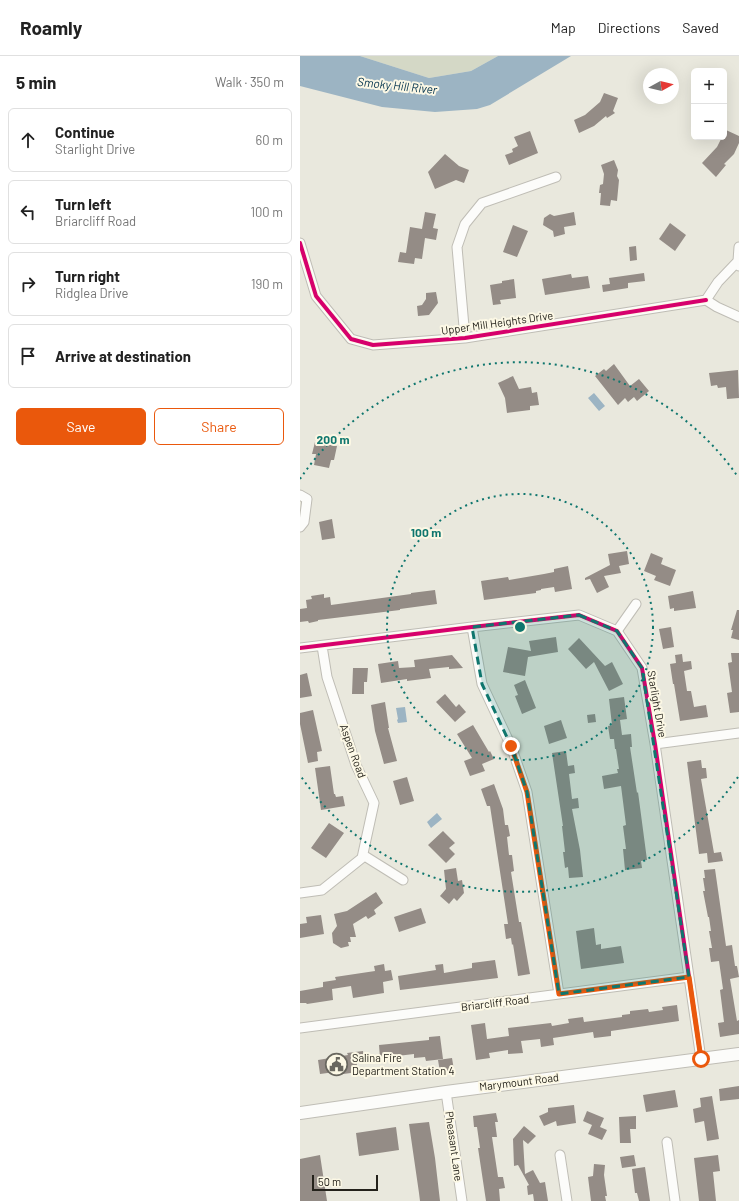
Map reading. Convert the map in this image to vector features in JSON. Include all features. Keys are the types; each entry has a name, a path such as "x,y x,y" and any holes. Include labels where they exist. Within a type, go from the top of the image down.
{"street":[{"path":"465,338 457,247 465,224 482,203 556,177"},
{"name":"Upper Mill Heights Drive","path":"300,243 316,296 352,339 373,344 465,338 706,300"},
{"path":"739,247 738,263 718,282 706,300 739,317"},
{"path":"300,495 307,499 304,522 300,527"},
{"path":"300,648 580,615 617,631 636,604"},
{"path":"472,627 482,684 511,746 527,792 559,994"},
{"name":"Starlight Drive","path":"617,631 642,668 656,744 701,1059"},
{"name":"Aspen Road","path":"322,646 327,677 356,765 374,803 363,855"},
{"path":"656,744 739,733"},
{"path":"300,893 322,890 362,858 363,855 403,880"},
{"name":"Briarcliff Road","path":"300,1028 689,977"},
{"name":"Marymount Road","path":"300,1113 446,1092 739,1054"},
{"name":"Pheasant Lane","path":"446,1092 462,1201"},
{"path":"667,1142 675,1201"},
{"path":"560,1155 567,1201"}],"highlighted area":[{"path":"579,615 617,631 642,668 689,977 559,994 527,792 511,746 482,684 472,627"}],"green space":[{"path":"360,56 498,56 471,71 429,78"}],"water":[{"name":"Smoky Hill River","path":"300,56 360,56 429,78 471,71 498,56 571,56 490,105 477,109 435,112 382,107 300,86"},
{"path":"594,393 605,406 599,411 588,398"},
{"path":"405,707 407,722 398,723 396,708"},
{"path":"437,813 442,819 431,828 427,822"}],"building":[{"path":"604,93 618,98 613,111 615,113 607,118 606,116 594,126 579,133 574,120 585,115 600,102"},
{"path":"727,130 739,136 739,143 734,154 724,164 726,165 716,177 702,163 717,147 720,140 727,140"},
{"path":"530,131 538,153 509,165 505,155 513,152 512,149 518,146 514,137"},
{"path":"445,154 459,166 469,170 464,183 456,180 435,189 428,172"},
{"path":"614,160 618,170 617,176 619,180 617,201 611,200 610,206 600,205 600,185 603,184 604,174 601,165"},
{"path":"425,212 436,214 433,228 438,229 436,240 425,238 422,259 415,258 414,264 398,262 400,252 406,253 410,227 422,229"},
{"path":"574,212 576,225 564,227 565,234 554,237 553,231 543,225 544,218 550,214 554,216"},
{"path":"670,223 686,235 675,251 659,239"},
{"path":"513,225 528,231 517,257 503,252"},
{"path":"636,246 637,260 630,261 629,247"},
{"path":"644,273 645,281 628,283 628,288 603,292 602,285 610,284 609,278"},
{"path":"571,274 572,278 588,276 590,288 545,295 542,279"},
{"path":"514,279 516,298 500,300 501,304 493,305 490,285"},
{"path":"436,292 438,303 429,315 418,316 417,306 422,305 426,299 426,293"},
{"path":"614,364 630,386 639,379 649,391 637,401 634,397 628,402 625,398 618,405 595,376 604,369 606,371"},
{"path":"738,370 739,398 727,399 726,387 718,388 717,385 711,386 709,373"},
{"path":"513,376 519,389 531,387 532,393 537,392 539,405 530,406 530,410 507,413 505,398 498,383"},
{"path":"315,442 337,446 334,460 331,460 329,468 314,465 316,454 312,454"},
{"path":"332,519 335,538 322,540 319,522"},
{"path":"627,551 629,564 619,566 621,573 604,576 609,587 597,593 590,579 585,580 585,578 610,565 608,554"},
{"path":"651,553 663,558 661,564 676,570 670,586 654,580 656,576 644,571"},
{"path":"568,566 572,589 555,592 554,587 541,589 536,591 536,593 484,600 481,581 508,577 509,580 544,574 554,572 554,569"},
{"path":"435,590 437,604 318,620 309,623 308,621 300,622 300,609 307,608 306,600 312,599 311,596 324,594 324,598 330,597 331,605"},
{"path":"693,591 696,608 674,611 674,608 670,609 668,596"},
{"path":"737,610 739,610 739,640 731,638 733,630 731,630"},
{"path":"671,627 674,647 663,649 659,629"},
{"path":"556,637 558,652 528,657 525,676 503,672 508,647 531,651 529,641"},
{"path":"579,638 605,666 612,662 623,684 609,691 594,662 586,669 568,649"},
{"path":"731,653 739,653 739,712 730,713 727,693 732,692 728,663 732,662"},
{"path":"682,654 683,662 691,661 692,669 684,671 687,691 691,691 694,707 706,705 708,717 680,721 670,664 676,663 675,655"},
{"path":"452,655 463,668 449,669 449,667 429,669 431,678 407,681 407,679 381,683 378,664 398,661 399,668 415,667 414,660"},
{"path":"353,668 368,668 367,682 364,682 364,694 352,694"},
{"path":"307,673 312,696 300,698 300,675"},
{"path":"525,680 536,708 522,714 515,696 518,695 514,685"},
{"path":"445,694 456,707 459,704 466,712 455,722 436,702"},
{"path":"624,697 627,719 620,720 622,735 631,734 632,747 630,747 637,793 638,792 647,860 641,861 642,868 625,870 623,849 626,849 623,826 626,825 621,786 604,789 602,776 618,773 617,769 619,769 614,739 610,739 608,726 612,725 609,699"},
{"path":"385,702 388,728 397,761 384,764 375,731 371,705"},
{"path":"313,710 322,751 317,752 318,761 308,763 300,724 300,713"},
{"path":"595,714 596,722 588,723 587,715"},
{"path":"561,720 567,738 549,744 544,726"},
{"path":"473,725 494,759 482,764 485,771 470,776 464,761 472,758 457,734"},
{"path":"566,751 568,766 574,765 575,773 569,774 572,799 578,798 579,808 572,809 580,850 583,877 569,878 568,867 565,868 563,852 565,852 563,826 552,753"},
{"path":"701,760 702,768 706,768 707,778 701,779 714,853 721,852 723,861 708,863 707,853 699,854 687,762"},
{"path":"330,766 334,794 336,797 343,796 345,806 321,810 315,768"},
{"path":"407,777 414,801 400,805 393,781"},
{"path":"494,784 503,809 505,825 508,825 510,836 507,837 509,855 512,855 514,871 511,872 519,922 521,922 530,974 518,976 513,944 512,945 511,938 506,939 504,924 508,924 490,806 487,806 481,789"},
{"path":"329,823 344,833 326,858 311,848"},
{"path":"443,831 455,843 449,848 455,854 446,863 428,845"},
{"path":"456,868 458,881 462,880 464,893 457,901 454,898 449,904 440,896 446,889 444,870"},
{"path":"715,869 726,946 732,945 735,966 737,966 739,977 730,979 737,1021 739,1020 739,1034 720,1037 718,1023 724,1022 720,990 723,989 719,961 711,962 709,948 712,948 709,931 711,931 703,891 705,891 703,878 705,878 704,870"},
{"path":"376,892 383,903 374,910 376,914 368,919 366,916 353,924 356,937 350,937 351,942 348,942 349,946 341,948 333,943 332,933 337,926 334,914 347,911"},
{"path":"421,908 426,923 399,932 394,917"},
{"path":"321,915 324,934 300,938 300,924 307,923 306,917"},
{"path":"594,928 596,945 601,944 601,949 621,946 624,963 581,969 576,931"},
{"path":"495,960 498,978 400,990 398,976 436,970 435,965 443,964 444,973 472,968 472,963"},
{"path":"384,964 385,971 391,970 393,980 383,982 384,993 353,998 351,986 332,989 333,1000 307,1004 300,1003 300,991 323,987 323,982 336,980 335,977 375,971 374,966"},
{"path":"677,1005 679,1021 611,1031 611,1036 594,1038 593,1032 553,1038 554,1045 541,1047 540,1039 521,1041 523,1053 508,1054 508,1050 489,1053 490,1058 476,1060 471,1025 485,1023 487,1039 509,1036 508,1028 551,1023 552,1026 569,1023 568,1019 583,1017 584,1022 622,1017 622,1015 630,1014 630,1011 648,1009 649,1012 663,1010 662,1007"},
{"path":"440,1036 443,1059 426,1061 425,1057 414,1058 414,1054 380,1058 379,1045 429,1040 429,1037"},
{"path":"363,1051 364,1058 356,1059 358,1072 336,1075 335,1072 320,1074 318,1060"},
{"path":"452,1058 454,1070 440,1072 438,1060"},
{"path":"739,1086 739,1099 720,1101 719,1089"},
{"path":"675,1090 678,1107 646,1112 643,1095"},
{"path":"712,1096 719,1139 707,1141 704,1121 695,1123 693,1109 701,1107 700,1098"},
{"path":"574,1105 576,1123 557,1126 556,1121 544,1126 539,1116 548,1112 548,1108"},
{"path":"587,1111 604,1118 600,1127 607,1130 602,1140 588,1134 592,1125 583,1121"},
{"path":"496,1113 498,1122 495,1122 497,1137 492,1137 498,1177 503,1177 505,1188 499,1189 500,1201 486,1201 478,1148 480,1148 477,1127 474,1127 473,1116"},
{"path":"636,1116 636,1129 630,1129 631,1143 620,1143 619,1117"},
{"path":"429,1122 440,1201 420,1201 409,1124"},
{"path":"524,1126 536,1136 528,1144 523,1140 525,1174 533,1170 540,1183 545,1182 548,1201 534,1201 533,1194 528,1195 527,1186 529,1185 518,1165 514,1166 513,1139"},
{"path":"396,1127 399,1150 359,1156 356,1133"},
{"path":"320,1155 327,1201 300,1201 300,1159"},
{"path":"634,1155 636,1166 622,1168 620,1157"},
{"path":"718,1155 720,1171 713,1172 716,1201 699,1201 694,1158"},
{"path":"594,1164 605,1165 604,1175 607,1196 605,1196 606,1201 591,1201 588,1177 593,1176"},
{"path":"645,1167 650,1201 639,1201 637,1193 635,1193 632,1169"}],"cycle path":[{"path":"300,243 316,296 351,339 373,345 465,338 706,300"},
{"path":"300,648 579,615 617,631 642,668 655,744 701,1059"}],"place":[{"name":"Salina Fire Department Station 4","path":"336,1064"}],"route":[{"path":"511,746 527,792 559,994 689,977 701,1059"}]}
